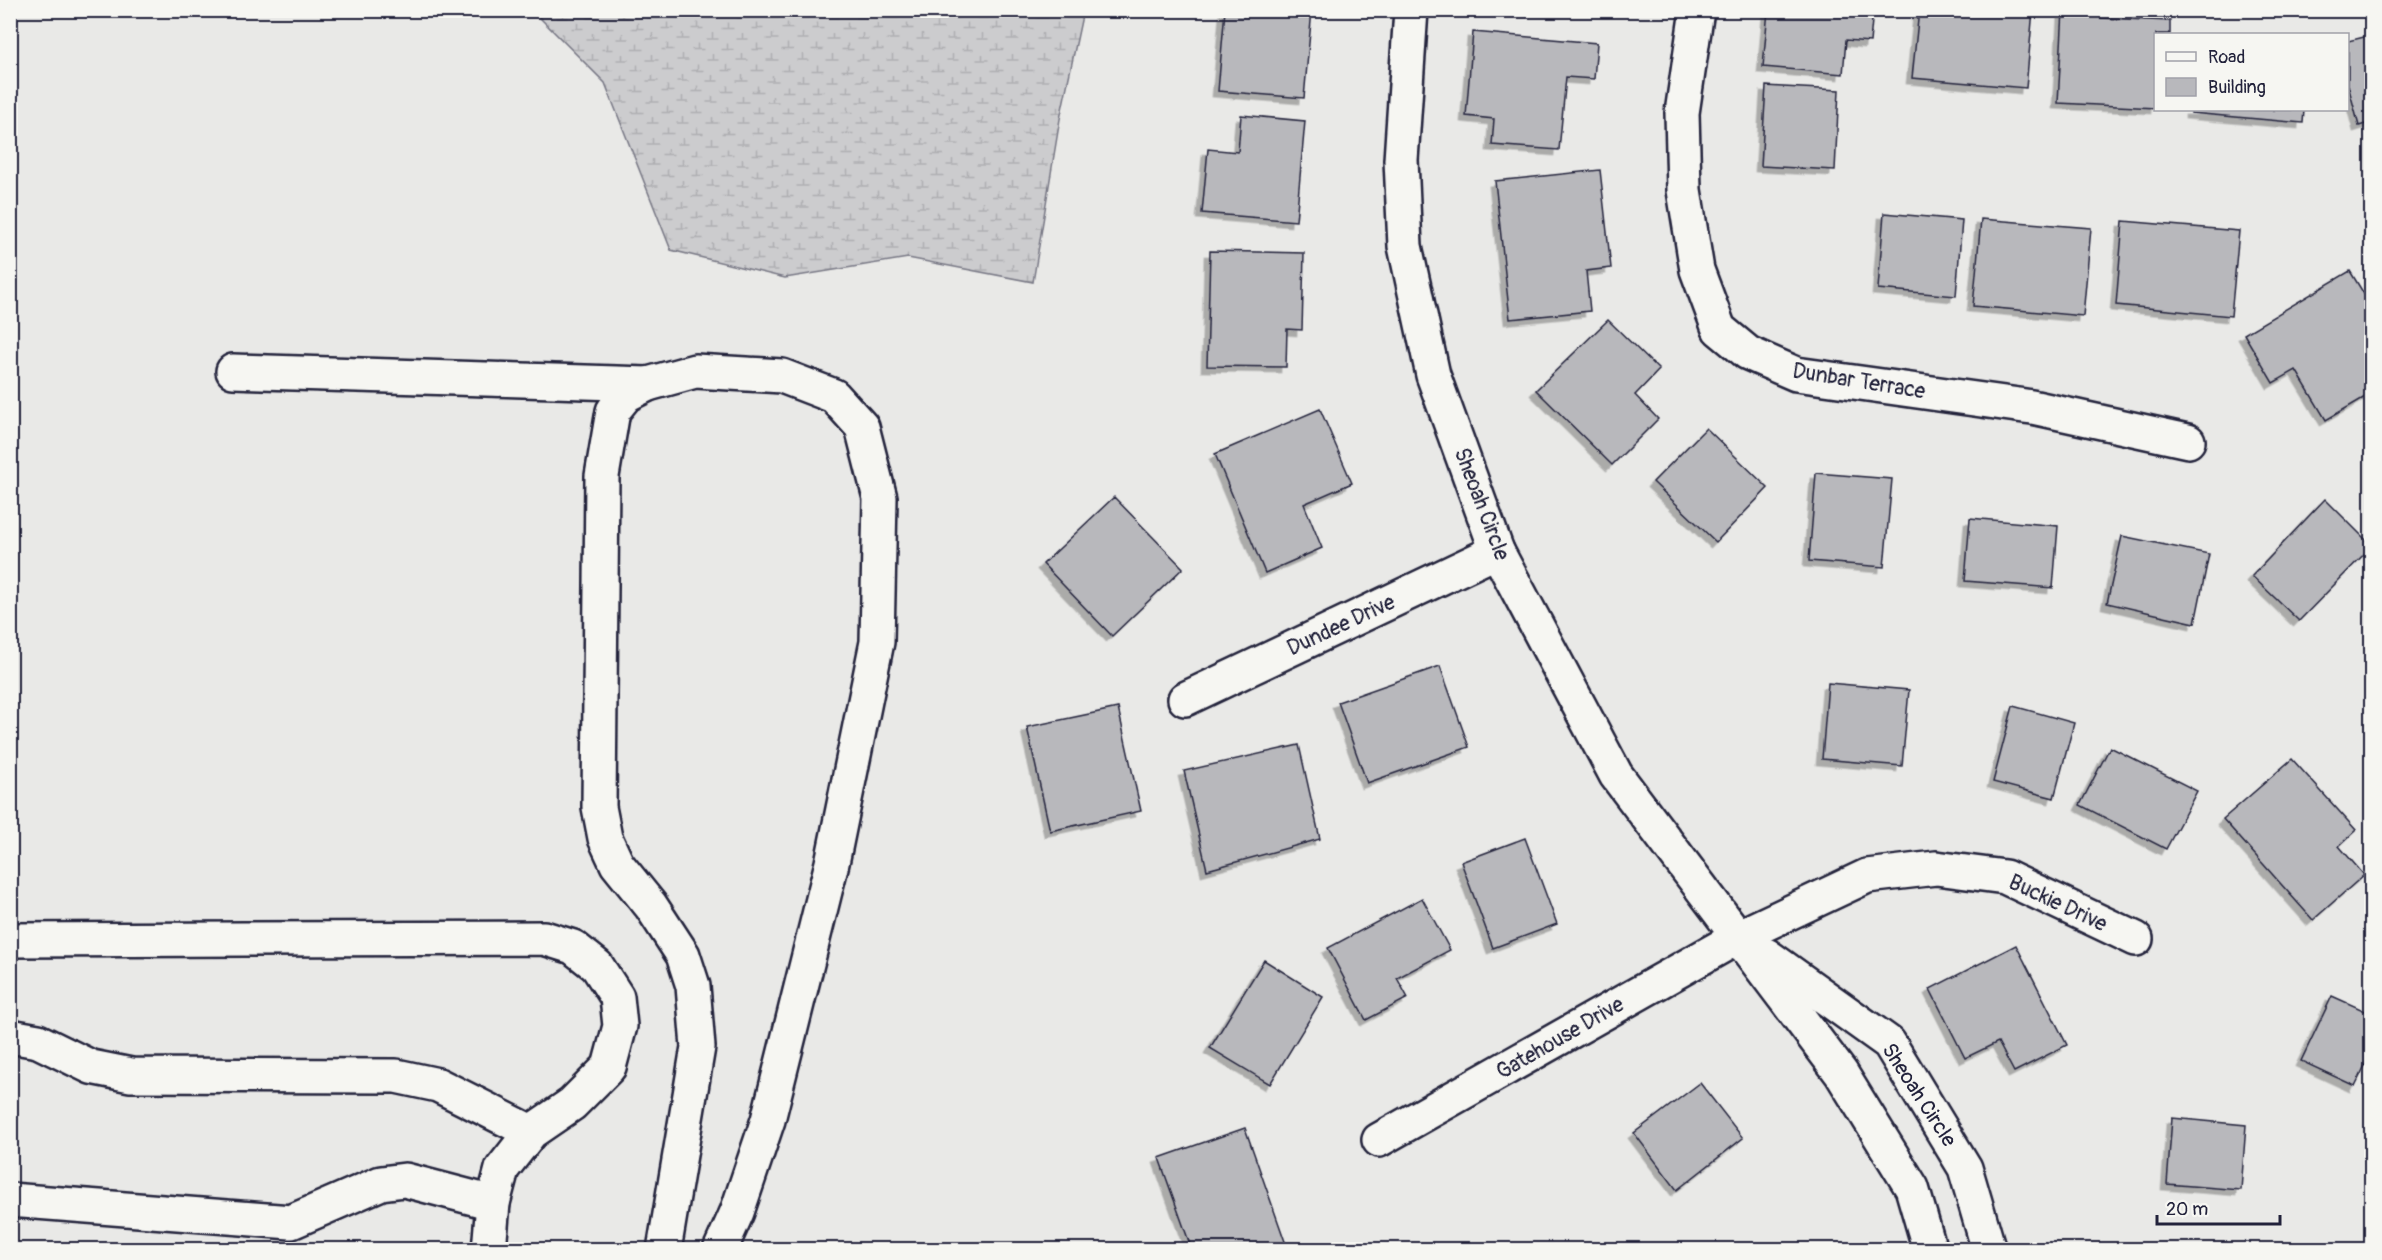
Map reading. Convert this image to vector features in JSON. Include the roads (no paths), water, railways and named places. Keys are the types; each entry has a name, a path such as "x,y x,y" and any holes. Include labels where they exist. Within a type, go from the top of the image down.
{"street":[{"name":"Sheoah Circle","path":"1411,10 1401,160 1405,246 1433,375 1497,551 1616,775 1740,936 1841,1073 1912,1188 1930,1250"},
{"name":"Dunbar Terrace","path":"1697,10 1682,113 1684,190 1697,270 1719,329 1748,353 1796,374 2032,406 2188,441"},
{"path":"233,371 648,384"},
{"path":"664,1250 698,1047 693,986 683,955 651,906 617,864 605,838 599,807 602,476 613,411 626,395 648,384 695,371 782,376 834,396 862,427 880,498 877,642 832,863 768,1120 737,1212 720,1250"},
{"name":"Dundee Drive","path":"1185,699 1497,551"},
{"name":"Buckie Drive","path":"1740,936 1867,876 1936,868 2005,877 2136,939"},
{"name":"Sheoah Circle","path":"1740,936 1889,1043 1965,1168 1989,1250"},
{"name":"Gatehouse Drive","path":"1379,1140 1740,936"},
{"path":"10,940 544,938 573,947 597,966 617,997 620,1026 609,1067 572,1104 531,1132 502,1169 493,1203 489,1250"},
{"path":"10,1036 38,1041 91,1067 131,1076 396,1076 438,1085 531,1132"},
{"path":"10,1200 291,1222 381,1183 405,1180 493,1203"}]}
